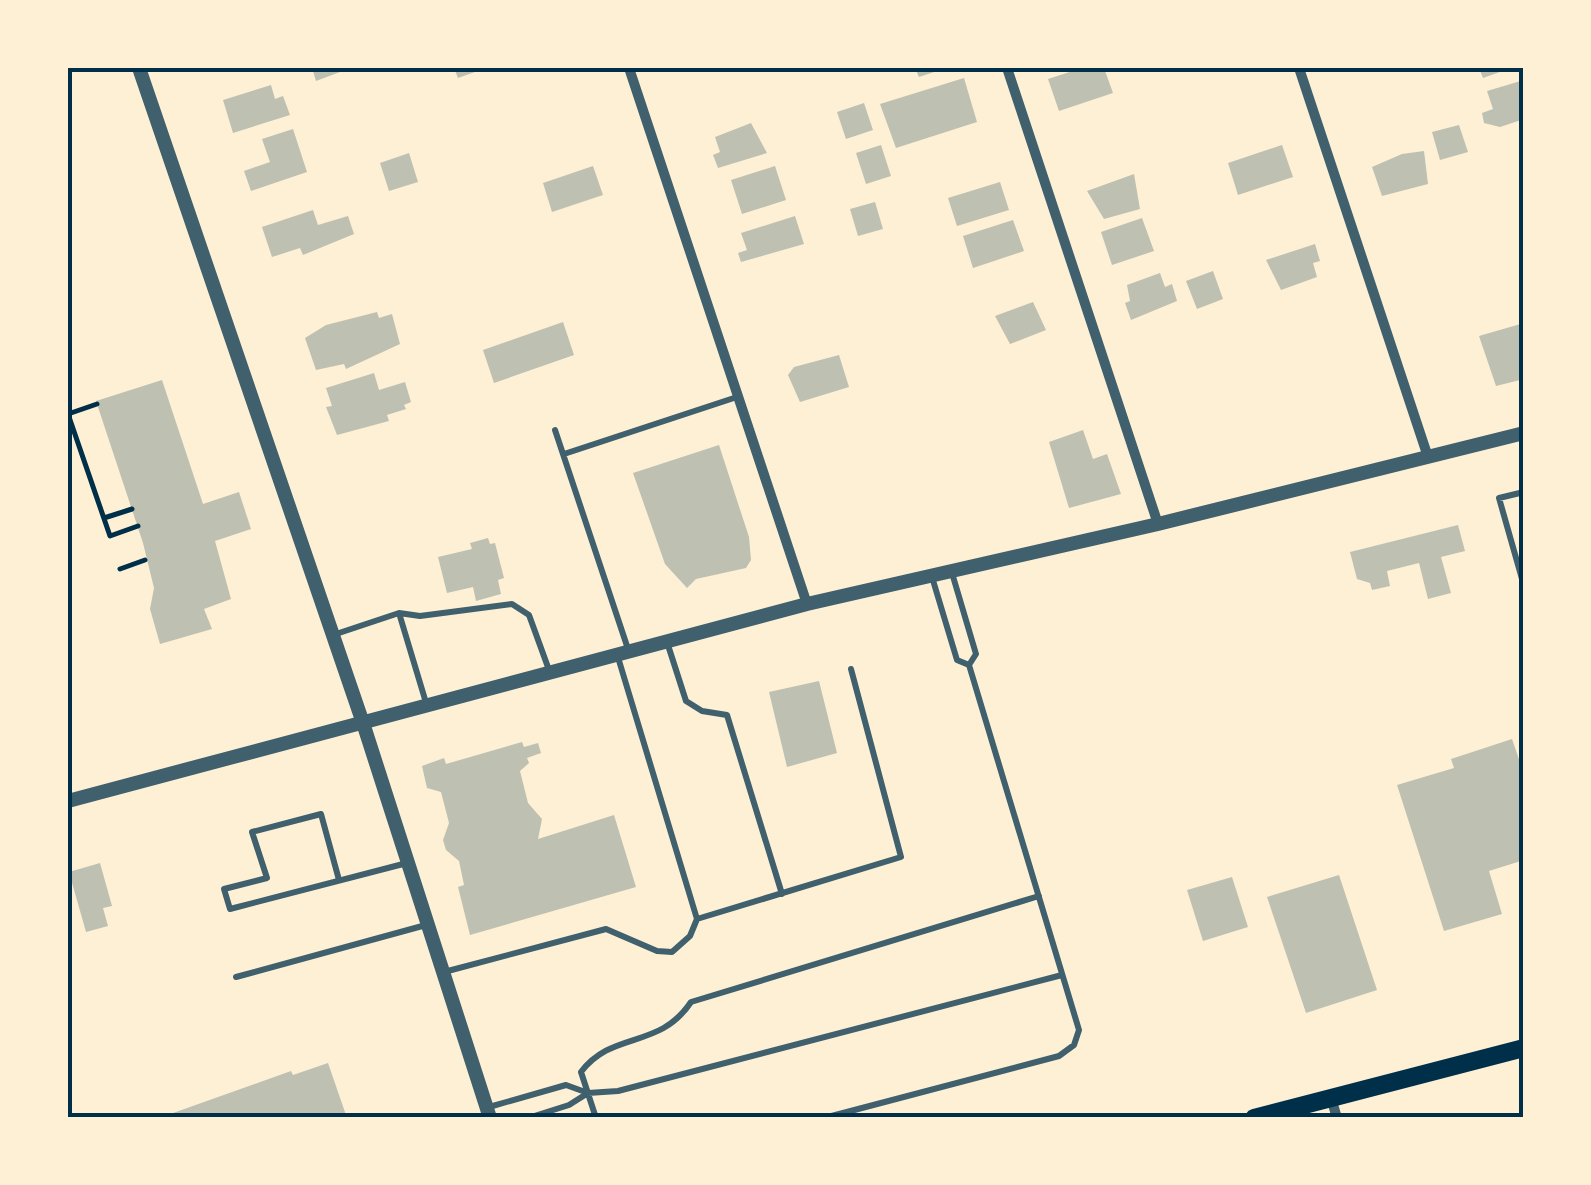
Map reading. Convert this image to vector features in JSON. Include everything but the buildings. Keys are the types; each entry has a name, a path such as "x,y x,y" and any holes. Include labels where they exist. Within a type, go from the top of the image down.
{"main road":[{"path":"1254,1118 1524,1048"}],"street":[{"path":"139,68 364,726 488,1113"},
{"path":"629,68 807,604"},
{"path":"1007,68 1158,524"},
{"path":"1298,68 1428,457"},
{"path":"68,801 364,726 550,670 807,604 1158,524 1524,433"},
{"path":"1331,1098 1337,1118"}],"lane":[{"path":"564,454 738,397"},
{"path":"443,972 606,929 657,951 672,952 690,936 697,919 623,651 555,430"},
{"path":"1524,492 1499,498 1524,586"},
{"path":"824,1118 1059,1056 1074,1045 1079,1030 969,665 976,654 952,572"},
{"path":"932,576 957,660 969,665"},
{"path":"333,634 399,613 420,616 512,604 530,615 550,670"},
{"path":"399,613 428,707"},
{"path":"667,640 686,701 702,711 727,715 782,894"},
{"path":"697,919 901,857 850,669"},
{"path":"339,880 321,814 252,832 267,878 224,890 230,909 408,863"},
{"path":"596,1118 581,1072 589,1062 605,1050 666,1031 692,1002 711,993 1038,896"},
{"path":"236,977 428,924"},
{"path":"488,1113 566,1085 588,1093 618,1091 1062,975"},
{"path":"528,1118 569,1106 588,1093"}],"path":[{"path":"97,404 68,414 110,536 138,526"},
{"path":"104,518 132,509"},
{"path":"120,569 145,560"}]}
